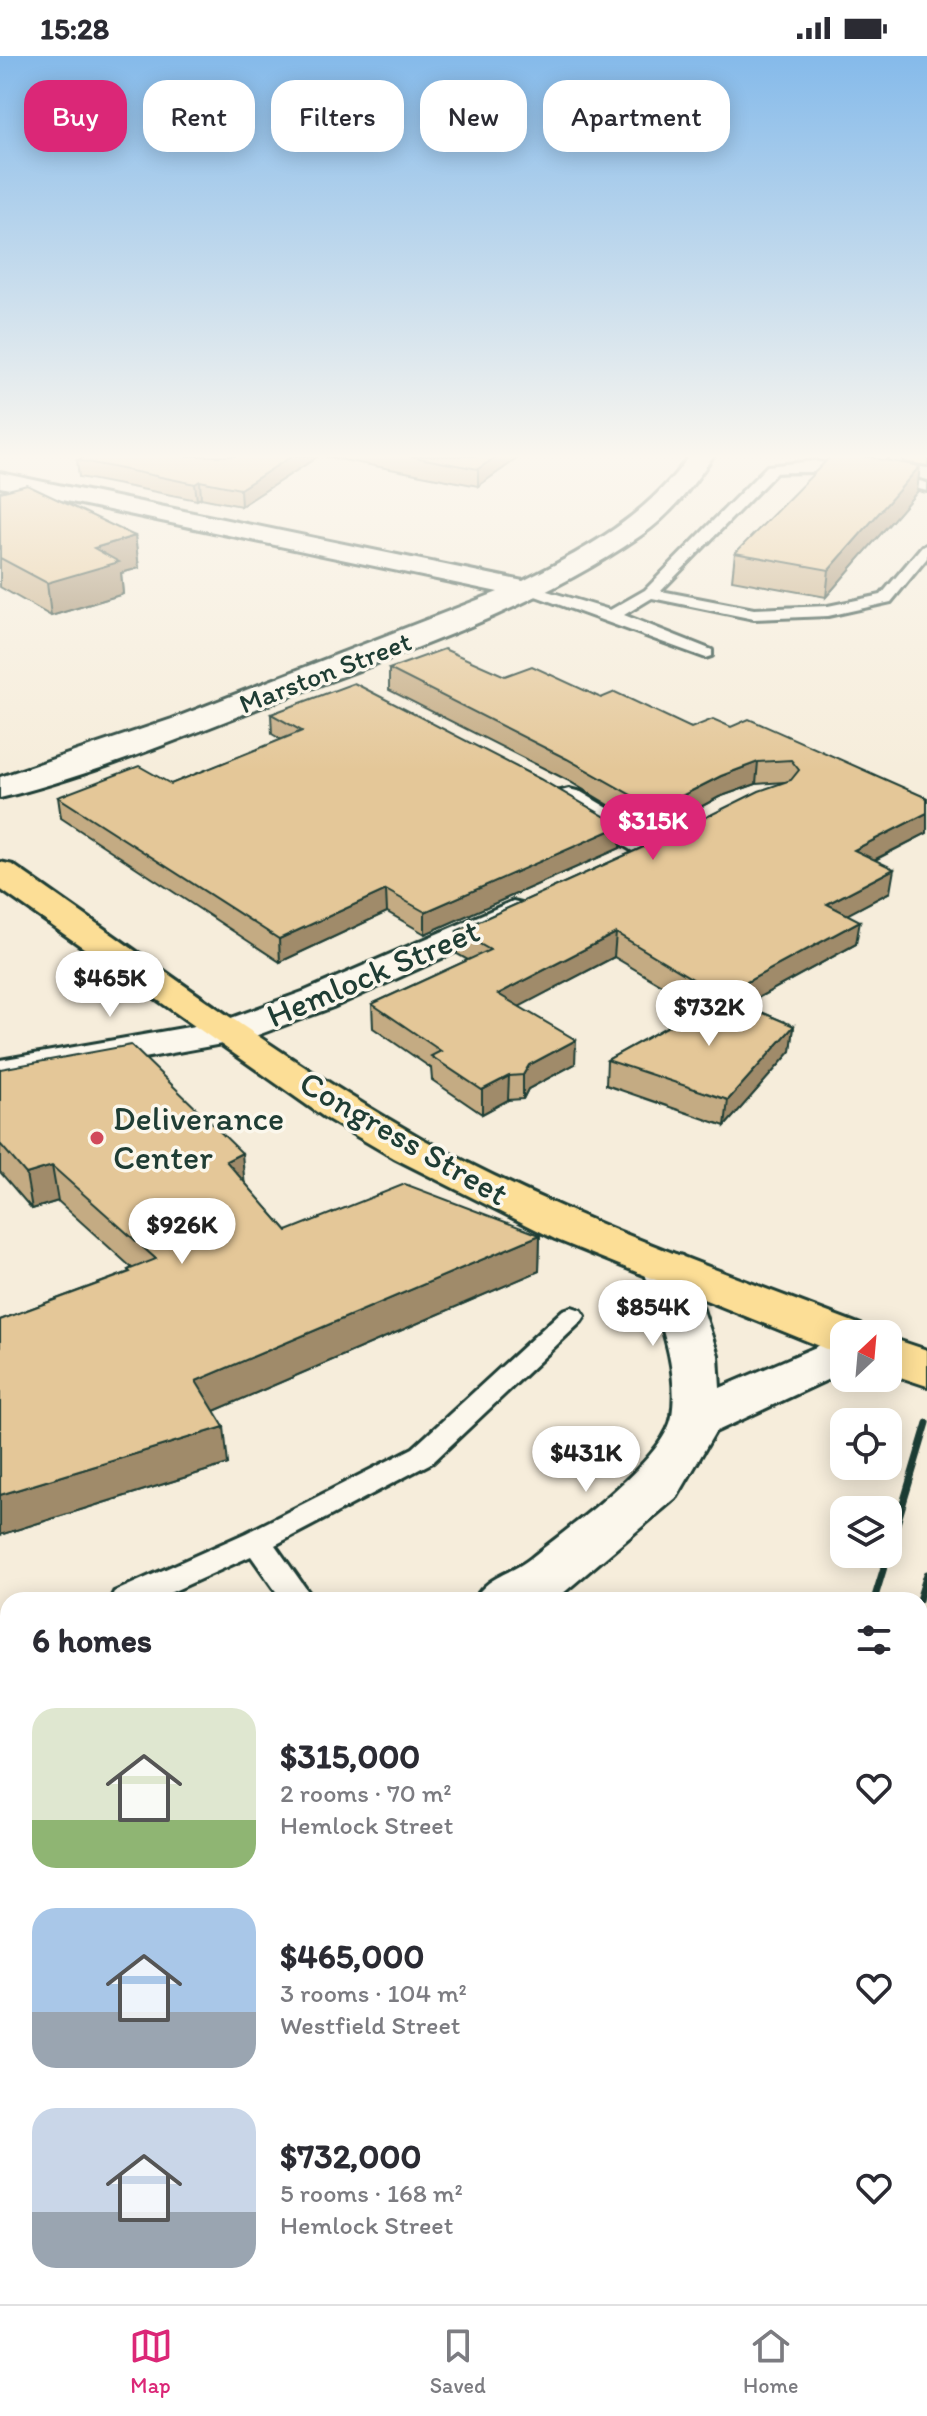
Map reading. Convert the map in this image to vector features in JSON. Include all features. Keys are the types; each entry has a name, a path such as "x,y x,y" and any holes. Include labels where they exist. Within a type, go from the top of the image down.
{"main road":[{"name":"Congress Street","path":"0,873 339,1108 437,1164 571,1229 830,1331"},
{"path":"902,1359 927,1369"}],"street":[{"path":"386,561 527,590"},
{"name":"Marston Street","path":"0,788 183,726 325,672 527,590 581,561"},
{"path":"325,672 368,693"},
{"path":"541,783 666,843 609,869"},
{"name":"Hemlock Street","path":"0,1072 180,1038 230,1032 319,999 551,895"},
{"path":"518,1592 542,1580 659,1483 697,1419 694,1355 666,1267"},
{"path":"697,1419 830,1358"}],"lane":[{"path":"612,616 650,593 682,561"},
{"path":"650,593 754,614 828,611 886,599 920,567"},
{"path":"527,590 612,616 706,653"},
{"path":"143,1592 256,1541 423,1455 572,1316"},
{"path":"256,1541 293,1592"}],"building":[{"path":"5,561 119,562 47,583"},
{"path":"779,561 837,561 829,570"},
{"path":"444,649 505,676 532,666 601,698 615,692 691,728 713,719 731,727 749,719 927,798 927,813 854,850 894,869 827,904 860,921 721,996 616,933 498,994 576,1040 529,1065 523,1075 509,1076 482,1090 431,1056 441,1051 372,1004 490,950 457,931 668,836 759,791 791,780 799,770 791,760 758,762 721,776 656,809 567,759 389,669"},
{"path":"354,683 540,779 621,826 425,912 386,890 279,939 58,797 139,766 171,784 302,731 271,714"},
{"path":"723,996 794,1026 728,1100 607,1060"},
{"path":"131,1045 242,1153 226,1161 287,1231 405,1184 540,1235 196,1381 224,1427 0,1495 0,1320 130,1272 128,1270 156,1259 52,1166 26,1174 0,1144 0,1069"}],"railway":[{"path":"876,1592 927,1423"},
{"path":"921,1592 927,1574"}],"place":[{"name":"Deliverance Center","path":"97,1138"}]}
